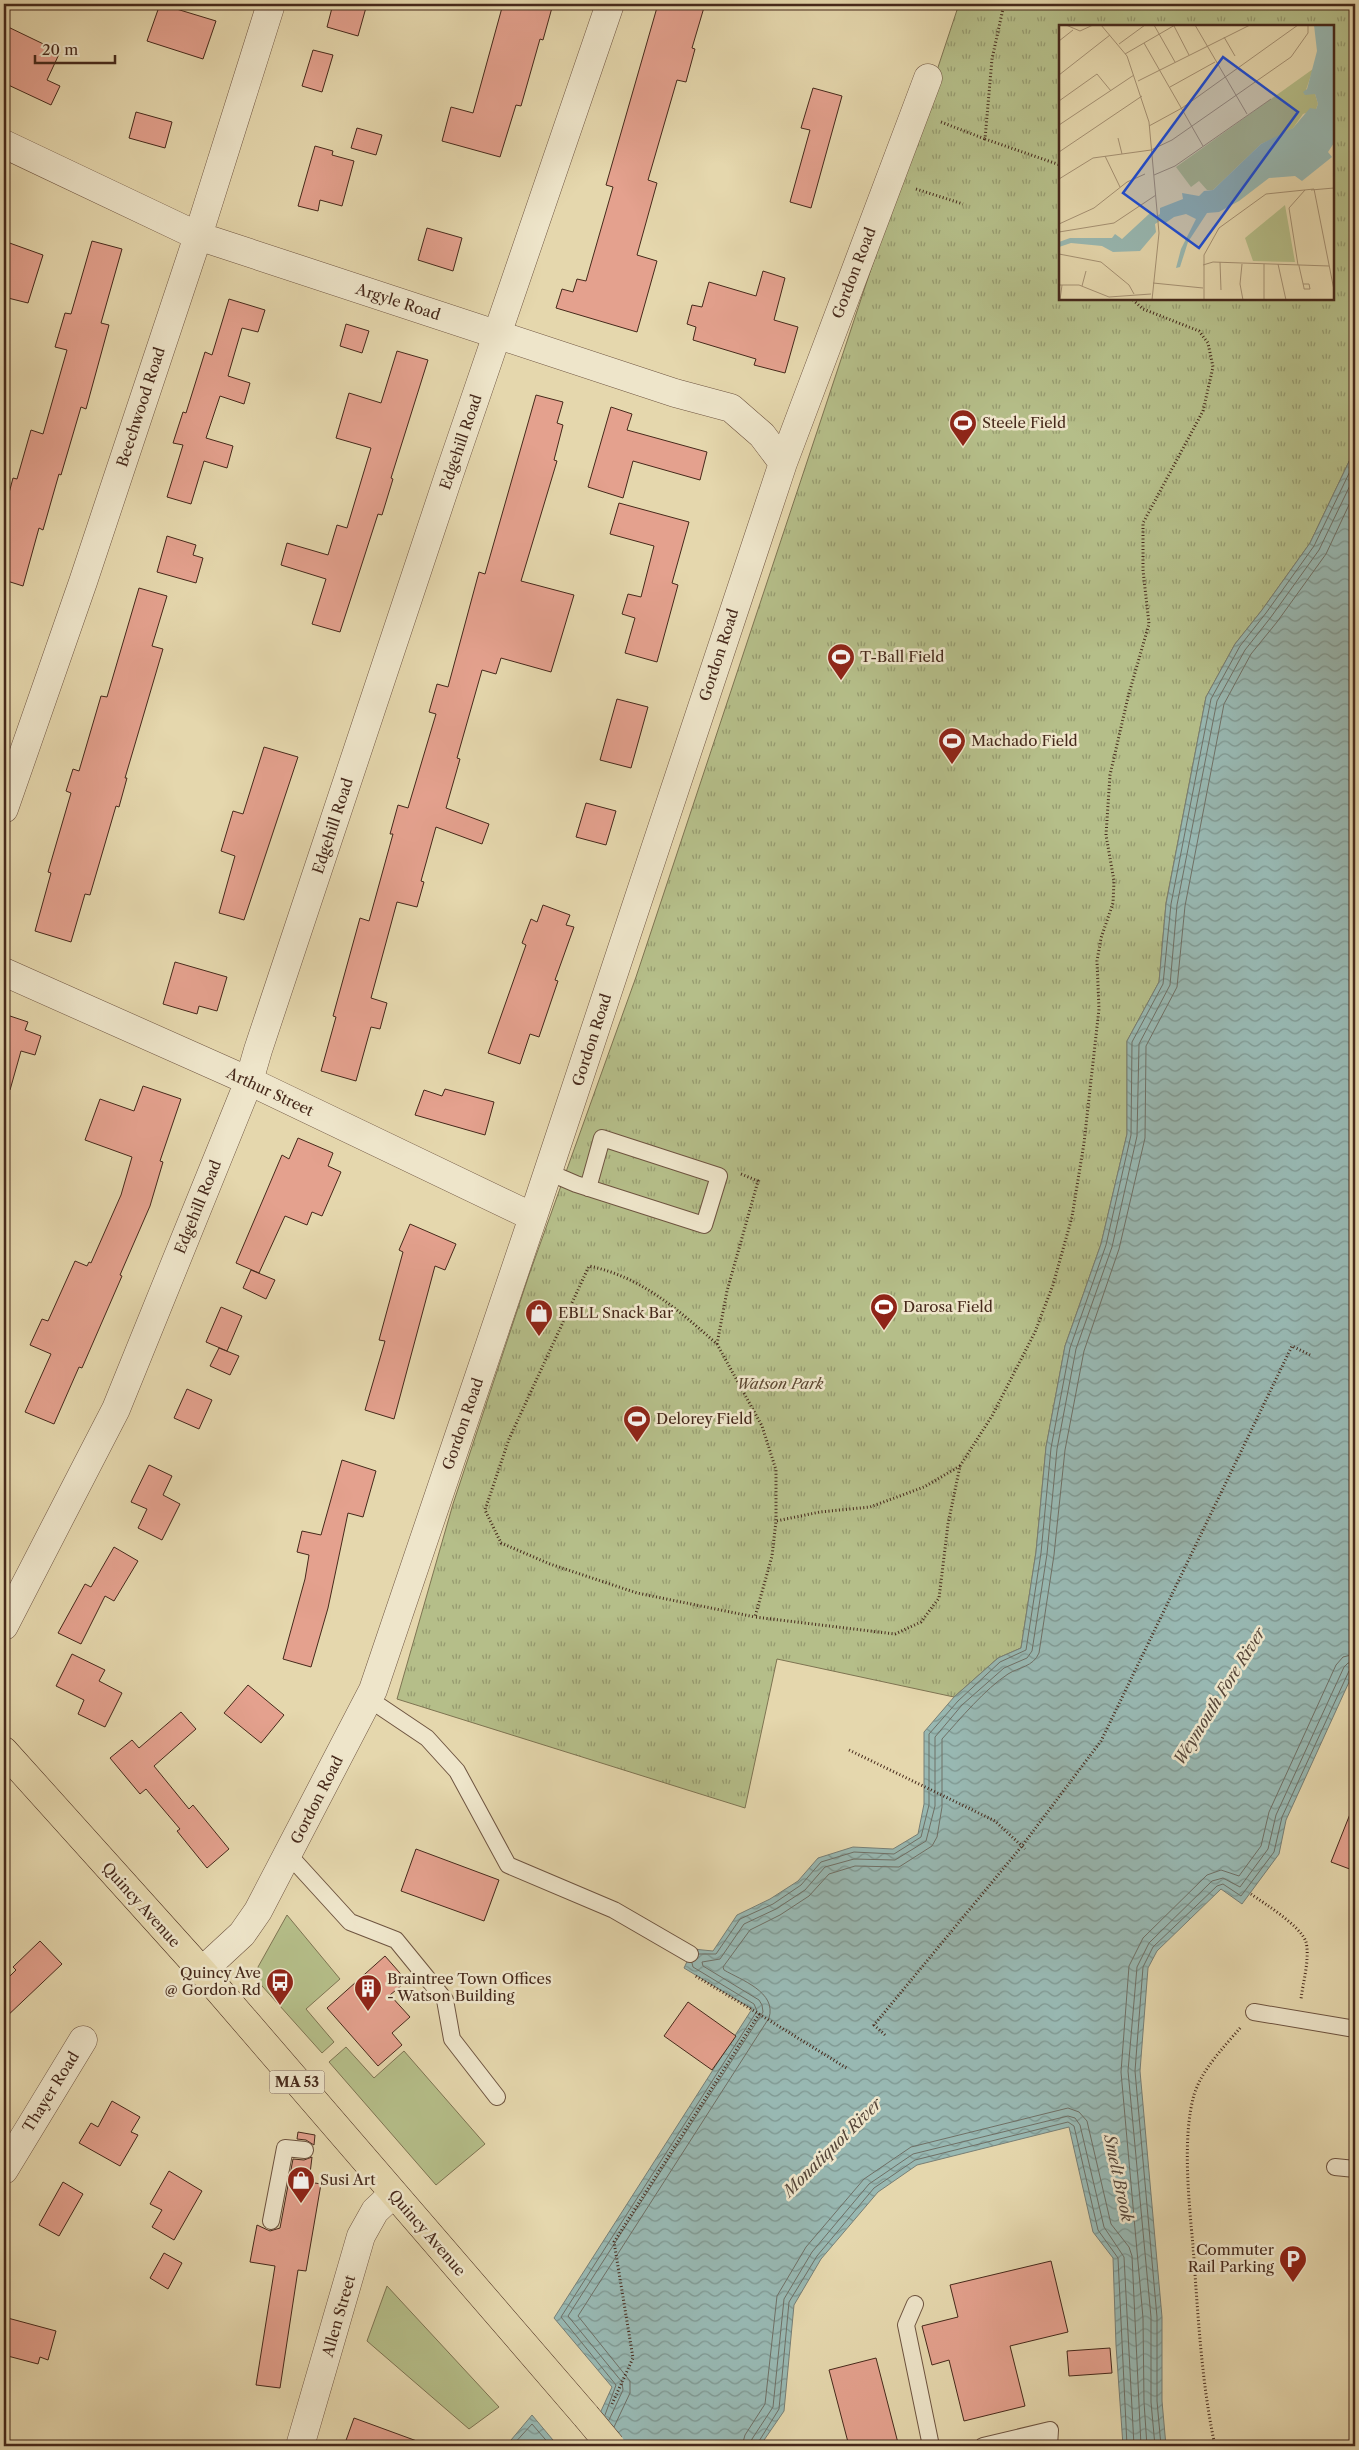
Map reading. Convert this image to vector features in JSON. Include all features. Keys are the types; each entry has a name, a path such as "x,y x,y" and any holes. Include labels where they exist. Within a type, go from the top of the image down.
{"main road":[{"name":"Quincy Avenue","path":"4,1751 202,1971 392,2194 597,2414 611,2446"}],"street":[{"name":"Beechwood Road","path":"4,809 83,582 198,236 270,4"},
{"name":"Edgehill Road","path":"4,1626 116,1408 250,1081 258,1050 440,504 610,4"},
{"name":"Gordon Road","path":"202,1971 242,1934 258,1911 369,1699 533,1217 783,463 928,78"},
{"name":"Argyle Road","path":"4,144 198,236 675,393 731,408 762,434 783,463"},
{"name":"Arthur Street","path":"4,972 250,1081 533,1217"},
{"name":"Thayer Road","path":"4,2170 83,2040"},
{"name":"Allen Street","path":"300,2446 361,2236 375,2211 392,2194"}],"lane":[{"path":"548,1172 588,1188 704,1225 719,1176 602,1138 588,1188"},
{"path":"369,1699 427,1738 457,1770 508,1865 614,1910 690,1954"},
{"path":"288,1854 350,1922 396,1940 445,2000 452,2039 497,2097"},
{"path":"1254,2012 1355,2029"},
{"path":"271,2221 285,2148 305,2150"},
{"path":"1335,2167 1355,2169"},
{"path":"915,2304 906,2325 931,2446"},
{"path":"983,2446 1050,2430 1049,2446"}],"path":[{"path":"985,139 992,59 1004,4"},
{"path":"915,112 1059,165"},
{"path":"889,180 963,204"},
{"path":"755,1617 772,1556 776,1521 776,1470 762,1426 717,1344 665,1299 610,1270 589,1266 509,1439 486,1510 501,1544 550,1564 637,1593 755,1617 895,1634 921,1622 939,1598 948,1524 960,1466 992,1416 1036,1332 1053,1285 1072,1217 1084,1143 1099,1009 1097,961 1101,938 1113,903 1114,881 1106,835 1110,775 1128,697 1149,624 1143,570 1143,523 1203,411 1213,367 1208,343 1199,331 1143,309 1133,300"},
{"path":"717,1344 727,1291 758,1181 737,1173 719,1176"},
{"path":"885,2035 874,2025 1023,1847 1101,1741 1292,1346 1310,1355"},
{"path":"776,1521 820,1512 870,1507 924,1487 960,1466"},
{"path":"848,1750 995,1822 1023,1847"},
{"path":"1251,1894 1294,1927 1305,1939 1307,1957 1299,2020"},
{"path":"693,1975 848,2069"},
{"path":"1215,2446 1208,2407 1198,2324 1189,2192 1190,2116 1194,2095 1201,2080 1254,2012"},
{"path":"597,2414 633,2358 614,2242 758,2014"}],"green space":[{"name":"Watson Park","path":"959,4 1355,4 1355,449 1310,543 1235,644 1206,697 1166,903 1159,982 1127,1041 1127,1134 1101,1244 1065,1346 1046,1447 1036,1552 1021,1648 998,1658 954,1697 777,1659 745,1808 397,1699 453,1504 529,1275 636,977"},
{"path":"287,1915 340,1979 306,2009 334,2042 322,2053 257,1978 258,1967"},
{"path":"346,2047 374,2078 404,2051 485,2144 436,2185 329,2062"},
{"path":"387,2286 499,2407 469,2429 367,2341"}],"water":[{"path":"1355,449 1355,1669 1286,1820 1279,1854 1242,1904 1221,1889 1157,1951 1148,1968 1140,2071 1162,2317 1162,2401 1166,2446 1123,2446 1116,2345 1113,2258 1093,2232 1069,2127 917,2165 878,2192 821,2259 794,2305 784,2411 760,2446 585,2446 612,2387 554,2318 752,2009 684,1968 693,1949 713,1951 737,1915 770,1899 798,1881 818,1858 853,1847 893,1849 918,1834 924,1804 924,1732 954,1697 998,1658 1021,1648 1036,1552 1046,1447 1065,1346 1101,1244 1127,1134 1127,1041 1159,982 1166,904 1206,697 1235,644 1310,543"},
{"path":"532,2415 558,2446 506,2446"}],"building":[{"path":"160,4 216,21 203,59 147,41"},
{"path":"333,4 367,4 358,36 327,27"},
{"path":"503,4 553,4 543,40 540,39 521,106 516,105 500,157 442,141 451,107 473,113"},
{"path":"658,4 705,4 692,48 695,49 686,82 677,80 648,180 657,183 637,255 657,261 637,332 556,308 562,289 573,292 577,279 586,281 613,187 606,185"},
{"path":"4,25 60,52 47,80 60,86 51,105 4,83"},
{"path":"313,50 333,55 322,92 302,86"},
{"path":"813,88 842,96 811,208 790,202 810,130 801,128"},
{"path":"136,112 172,122 165,148 129,138"},
{"path":"357,128 382,135 376,155 351,148"},
{"path":"315,146 333,151 332,155 354,161 342,206 320,200 318,211 298,206"},
{"path":"427,228 462,238 453,271 418,260"},
{"path":"4,241 43,255 28,303 4,297"},
{"path":"92,241 122,249 101,323 109,325 86,409 81,407 43,530 39,528 23,586 4,580 4,512 13,478 17,479 31,430 43,434 67,350 55,347 65,313 71,314"},
{"path":"763,271 785,278 774,320 798,327 785,373 754,365 756,359 693,340 696,327 687,324 692,305 702,307 709,282 756,296"},
{"path":"229,299 265,310 258,332 242,328 228,376 250,383 244,404 220,396 206,438 233,446 227,468 204,461 191,504 167,497 183,445 173,443 183,412 186,413 205,352 212,355"},
{"path":"346,324 369,331 362,353 340,346"},
{"path":"397,351 428,360 391,478 393,479 382,515 378,514 340,632 312,624 326,579 281,565 287,543 328,555 337,525 347,528 371,448 336,438 349,393 381,403"},
{"path":"536,395 563,402 557,423 563,425 554,460 557,461 521,581 574,595 551,672 501,658 496,674 482,670 457,758 460,759 446,808 489,824 482,844 436,827 421,881 424,882 417,907 397,902 371,998 387,1003 380,1029 371,1027 356,1081 321,1071 336,1017 333,1016 360,918 369,921 393,834 390,834 398,805 408,808 436,714 429,712 437,684 448,687 479,572 485,574"},
{"path":"611,407 632,414 627,430 707,452 700,480 633,461 623,498 588,487"},
{"path":"619,503 689,522 672,583 678,585 657,662 625,653 635,618 622,614 628,594 641,597 654,546 610,534"},
{"path":"167,536 196,545 193,555 203,558 196,583 157,572"},
{"path":"139,588 167,596 152,646 163,649 125,778 127,778 119,807 116,806 90,895 85,894 71,942 35,931 51,873 48,872 71,793 66,791 73,769 79,771 101,696 107,697"},
{"path":"617,699 648,707 631,768 600,760"},
{"path":"264,747 298,757 244,920 219,913 235,856 221,851 233,811 243,814"},
{"path":"586,803 616,811 606,845 576,837"},
{"path":"543,905 570,915 566,925 574,927 555,980 558,981 539,1037 530,1034 520,1064 488,1053 526,945 522,943 531,919 537,922"},
{"path":"175,962 227,977 217,1011 199,1006 197,1014 163,1004"},
{"path":"4,1014 28,1022 25,1030 41,1036 35,1055 21,1051 10,1090 4,1089"},
{"path":"143,1086 181,1099 160,1161 163,1162 150,1206 82,1368 79,1367 54,1424 25,1412 51,1354 30,1345 42,1319 48,1321 75,1261 87,1266 89,1262 91,1263 121,1195 132,1157 85,1140 100,1099 134,1111"},
{"path":"445,1089 494,1102 485,1135 415,1115 424,1090 442,1096"},
{"path":"298,1138 333,1153 328,1166 341,1172 322,1216 312,1212 307,1225 285,1216 259,1273 236,1263 282,1155 289,1159"},
{"path":"410,1224 456,1244 445,1270 435,1266 394,1419 365,1410 385,1341 379,1340 403,1252 399,1250"},
{"path":"251,1270 275,1280 266,1299 243,1288"},
{"path":"221,1307 242,1316 227,1351 206,1342"},
{"path":"219,1348 239,1356 230,1375 210,1366"},
{"path":"187,1389 212,1400 199,1429 174,1418"},
{"path":"342,1460 376,1471 363,1517 348,1513 328,1608 311,1667 283,1659 305,1579 309,1555 297,1552 302,1531 321,1535"},
{"path":"149,1465 172,1476 163,1495 180,1504 162,1540 138,1528 147,1509 131,1502"},
{"path":"114,1547 138,1561 114,1601 105,1596 81,1644 58,1633 85,1584 91,1587"},
{"path":"72,1654 105,1670 99,1681 122,1693 105,1727 78,1714 84,1700 56,1686"},
{"path":"248,1685 284,1715 261,1743 224,1713"},
{"path":"181,1712 196,1729 154,1766 189,1809 193,1805 229,1849 207,1868 177,1831 180,1829 146,1789 140,1794 110,1758 132,1740 139,1748"},
{"path":"1355,1805 1355,1871 1331,1862"},
{"path":"416,1849 499,1880 484,1921 401,1891"},
{"path":"40,1941 62,1964 4,2019 4,1982 16,1970 13,1967"},
{"name":"Braintree Town Offices - Watson Building","path":"385,1956 407,1981 390,1995 410,2017 392,2033 402,2045 378,2066 327,2008"},
{"path":"688,2002 736,2036 712,2070 664,2036"},
{"path":"112,2101 140,2117 131,2132 138,2135 120,2166 79,2143 91,2123 98,2127"},
{"path":"298,2132 315,2135 314,2145 306,2140 297,2139"},
{"path":"312,2157 309,2182 321,2184 306,2271 298,2270 280,2388 256,2385 275,2266 250,2262 257,2225 270,2231 280,2228 293,2159 304,2160"},
{"path":"169,2171 202,2191 174,2240 152,2227 162,2210 150,2204"},
{"path":"63,2182 83,2194 59,2236 39,2225"},
{"path":"164,2253 182,2263 168,2289 150,2278"},
{"path":"1051,2261 1068,2332 1010,2346 1025,2406 964,2421 949,2360 932,2365 922,2326 958,2317 950,2285"},
{"path":"4,2317 56,2331 48,2360 40,2357 38,2364 4,2355"},
{"path":"1110,2348 1112,2373 1069,2376 1067,2351"},
{"path":"876,2358 898,2443 885,2446 849,2446 829,2370"},
{"path":"354,2418 425,2444 424,2446 344,2446"}],"place":[{"name":"Steele Field","path":"963,447"},
{"name":"T-Ball Field","path":"841,681"},
{"name":"Machado Field","path":"952,765"},
{"name":"Darosa Field","path":"884,1331"},
{"name":"EBLL Snack Bar","path":"539,1337"},
{"name":"Delorey Field","path":"637,1443"},
{"name":"Quincy Ave @ Gordon Rd","path":"280,2006"},
{"name":"Braintree Town Offices - Watson Building","path":"368,2012"},
{"name":"Susi Art","path":"301,2204"},
{"name":"Commuter Rail Parking","path":"1293,2283"}],"water label":[{"name":"Weymouth Fore River","path":"1219,1696"},
{"name":"Monatiquot River","path":"832,2147"},
{"name":"Smelt Brook","path":"1119,2178"}]}
